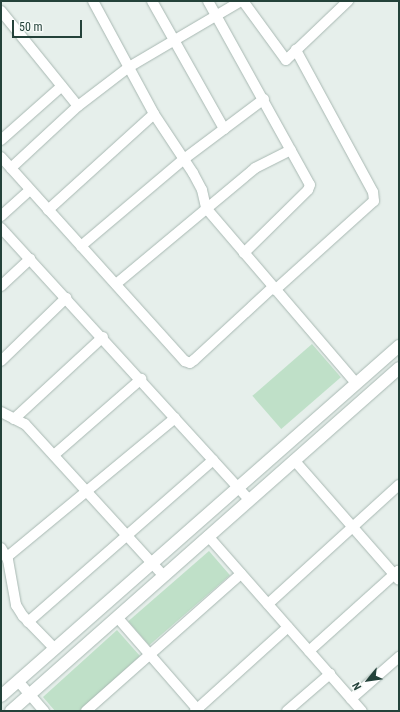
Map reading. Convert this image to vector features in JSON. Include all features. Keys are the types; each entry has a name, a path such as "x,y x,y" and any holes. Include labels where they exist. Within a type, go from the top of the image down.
{"main road":[{"path":"1,696 399,346"},
{"path":"11,711 399,368"}],"street":[{"path":"93,1 154,114 184,159 202,190 206,208 356,384"},
{"path":"152,1 173,41 224,129"},
{"path":"208,1 264,99 310,187 244,253"},
{"path":"11,168 78,106 129,67 217,17 242,1 286,60 348,1"},
{"path":"1,11 78,106"},
{"path":"1,157 185,361 190,363 374,201 373,192 296,50"},
{"path":"1,140 62,86"},
{"path":"81,246 184,159 264,99"},
{"path":"48,210 154,114"},
{"path":"116,284 255,168 291,150"},
{"path":"1,216 30,190"},
{"path":"1,228 103,337 249,500"},
{"path":"1,286 30,259"},
{"path":"1,361 66,298"},
{"path":"14,419 103,337"},
{"path":"54,455 141,380"},
{"path":"1,412 26,424 86,492 164,576"},
{"path":"55,649 28,622 16,605 4,557 86,492 175,418"},
{"path":"28,622 213,460"},
{"path":"294,460 352,527 398,575 309,651"},
{"path":"268,604 399,485"},
{"path":"208,536 362,711"},
{"path":"86,711 241,574"},
{"path":"117,616 197,710 288,627"},
{"path":"351,699 399,657"},
{"path":"287,711 330,674"},
{"path":"18,681 44,711"}],"green space":[{"path":"312,344 341,377 281,429 252,396"},
{"path":"209,551 230,575 149,645 128,621"},
{"path":"117,630 140,656 79,711 55,711 43,697"}]}
